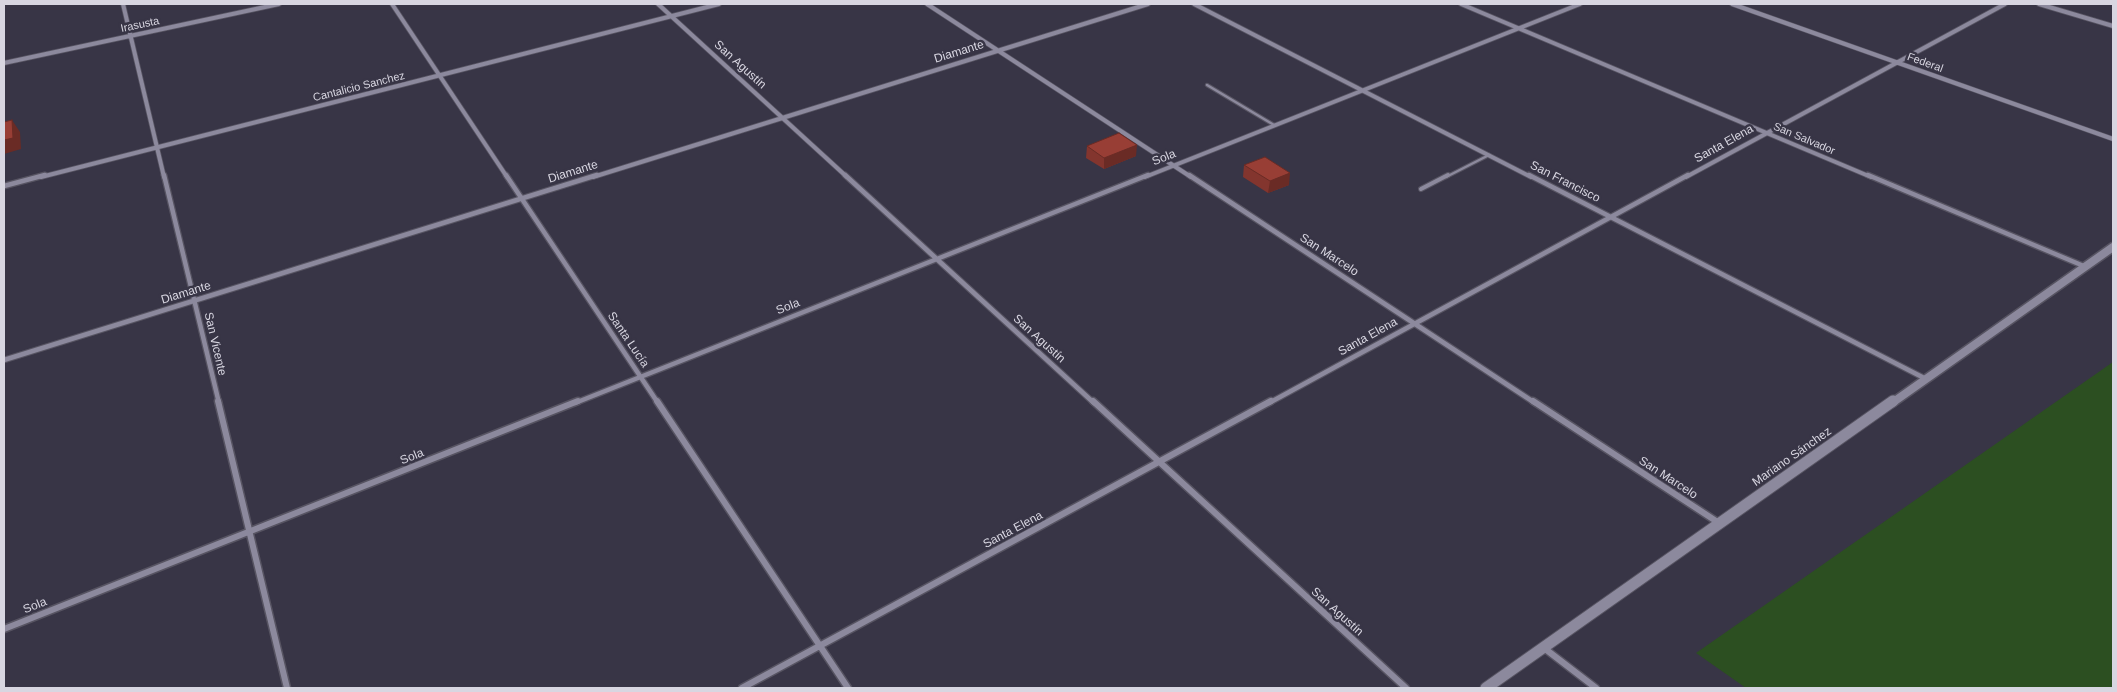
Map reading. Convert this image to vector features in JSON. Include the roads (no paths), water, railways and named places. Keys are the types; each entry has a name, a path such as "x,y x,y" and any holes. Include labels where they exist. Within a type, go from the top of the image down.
{"street":[{"name":"San Vicente","path":"123,4 287,688"},
{"name":"Irasusta","path":"4,63 279,4"},
{"name":"Santa Lucía","path":"392,4 848,688"},
{"name":"San Agustín","path":"658,4 1406,688"},
{"name":"Cantalicio Sanchez","path":"4,186 719,4"},
{"name":"San Marcelo","path":"927,4 1720,524"},
{"name":"Diamante","path":"4,360 1148,4"},
{"name":"San Francisco","path":"1194,4 1926,379"},
{"name":"San Salvador","path":"1461,4 2086,267"},
{"name":"Sola","path":"4,629 1580,4"},
{"name":"Federal","path":"1732,4 2113,139"},
{"name":"Santa Elena","path":"742,688 2004,4"},
{"path":"2039,4 2113,26"},
{"name":"Mariano Sánchez","path":"1486,688 2113,247"},
{"path":"1543,648 1596,688"}],"lane":[{"path":"1207,85 1274,125"},
{"path":"1421,189 1489,155"}]}
